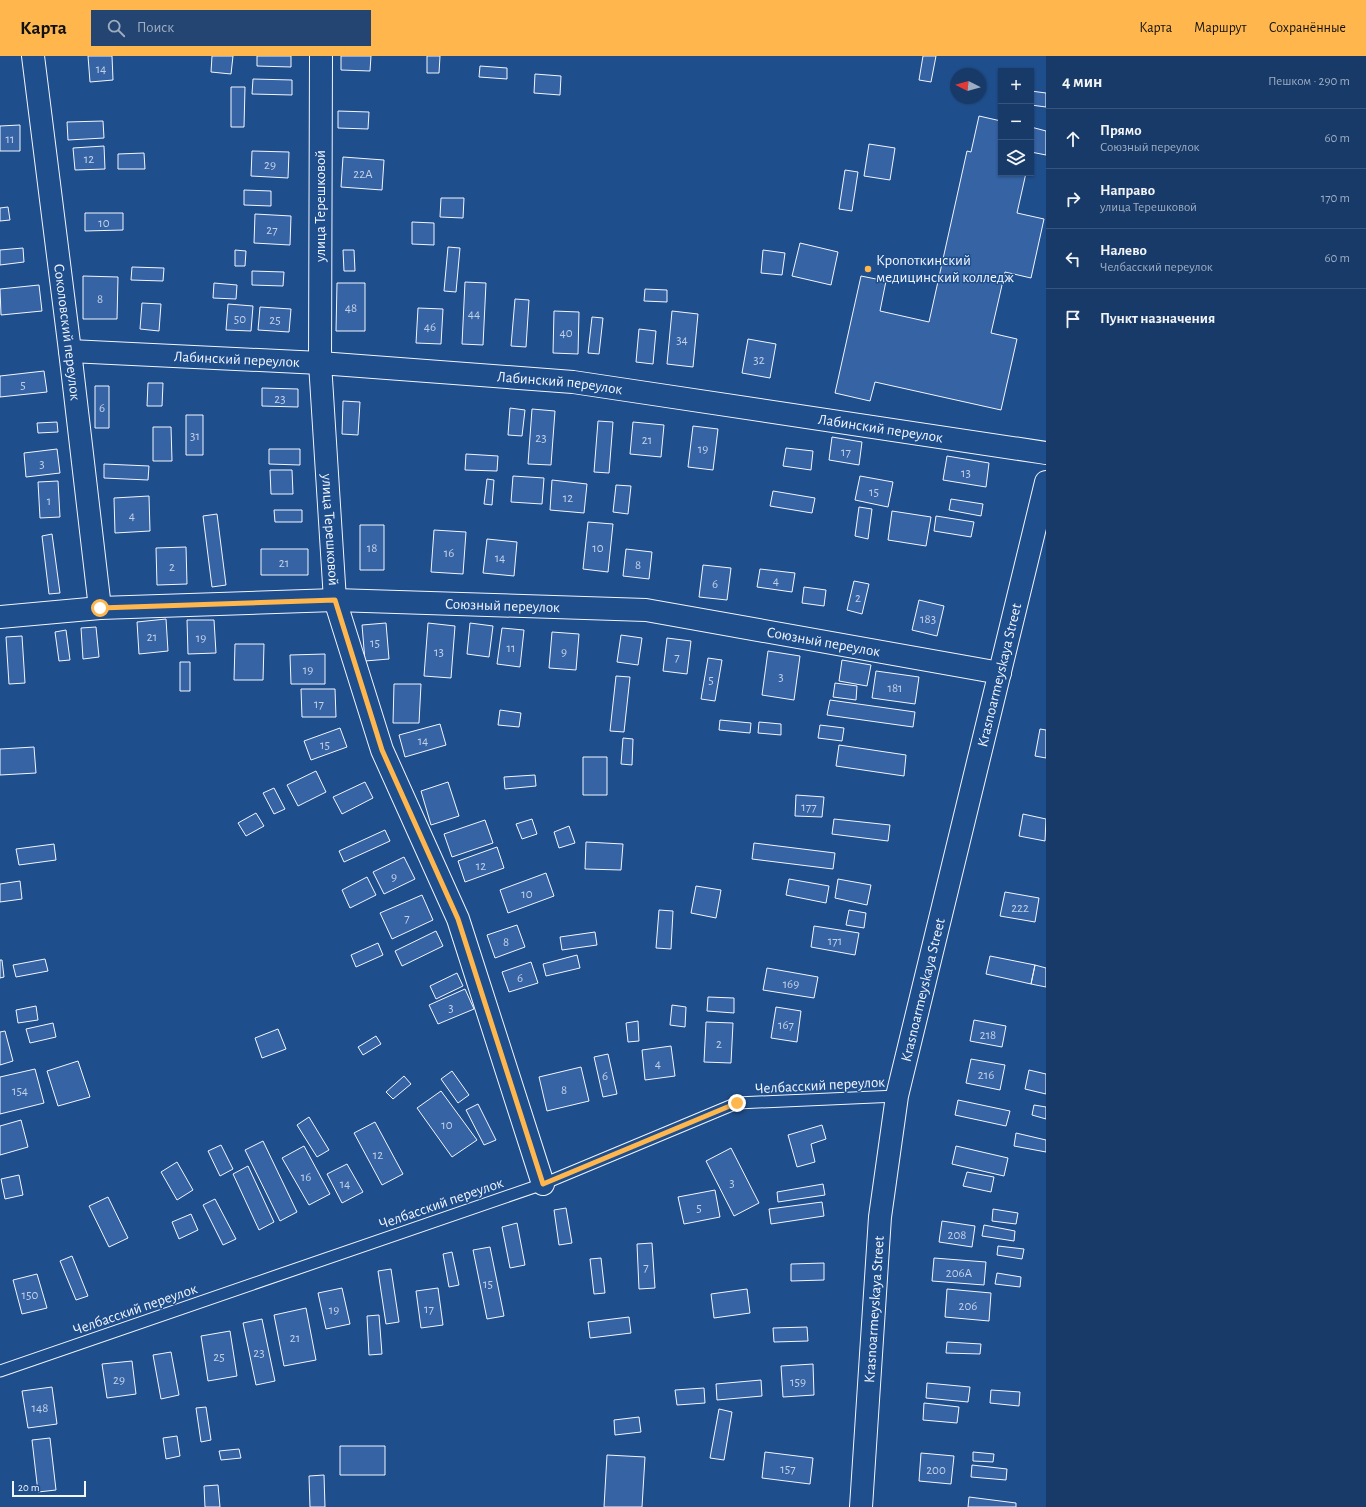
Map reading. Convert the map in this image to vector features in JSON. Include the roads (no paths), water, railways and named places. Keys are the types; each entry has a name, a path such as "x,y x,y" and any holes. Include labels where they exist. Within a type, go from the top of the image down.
{"street":[{"name":"Соколовский переулок","path":"33,56 100,608"},
{"name":"улица Терешковой","path":"321,56 320,363 335,600 382,750 458,919 543,1184"},
{"name":"Лабинский переулок","path":"70,351 320,363 573,382 1046,453"},
{"name":"Krasnoarmeyskaya Street","path":"861,1507 880,1217 897,1096 1046,482"},
{"name":"Союзный переулок","path":"0,617 100,608 335,600 646,610 1000,672"}],"lane":[{"name":"Челбасский переулок","path":"0,1371 543,1184 737,1103 897,1096"}],"place":[{"name":"Кропоткинский медицинский колледж","path":"868,269"}]}
